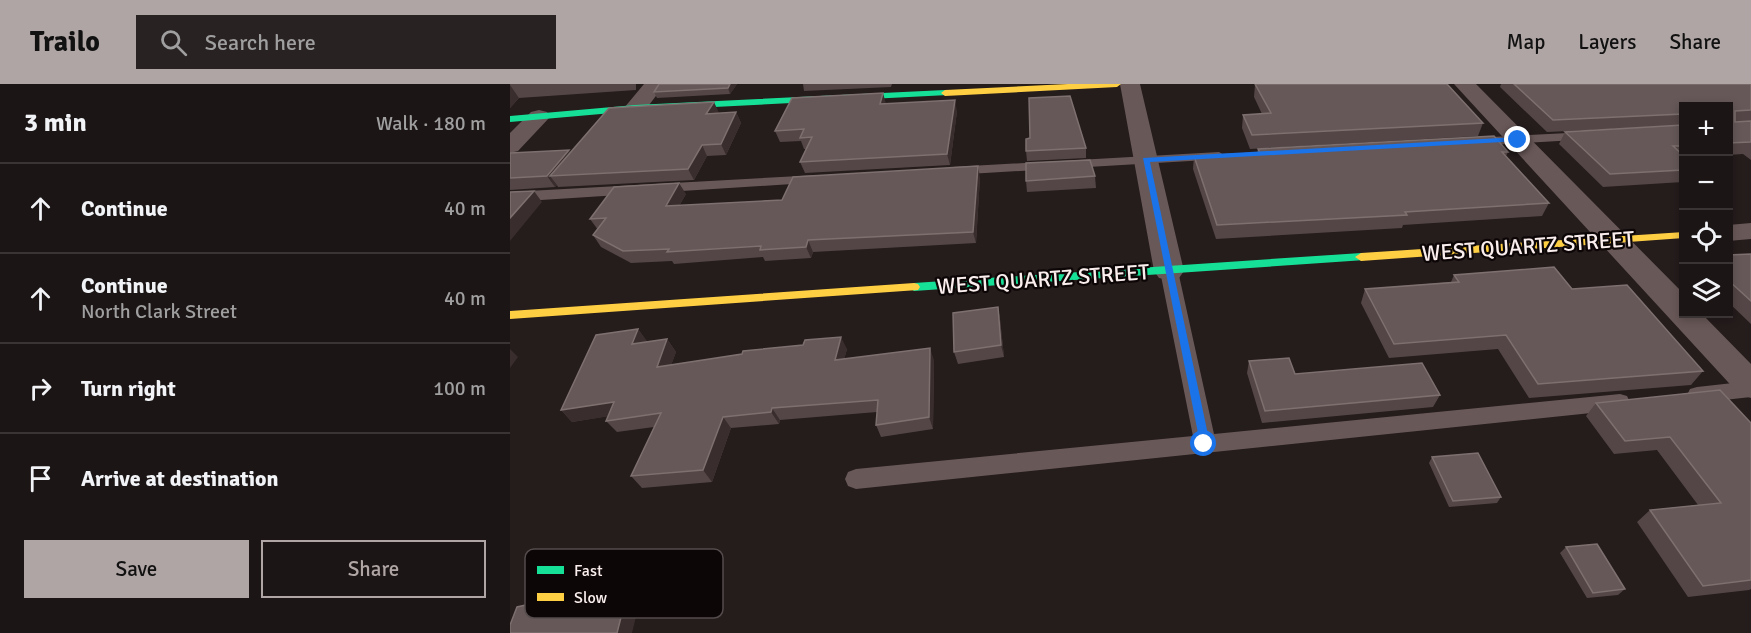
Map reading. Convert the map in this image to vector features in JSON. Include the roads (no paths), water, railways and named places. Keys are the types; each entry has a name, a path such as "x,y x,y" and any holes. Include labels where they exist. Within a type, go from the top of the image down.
{"street":[{"path":"635,108 655,84"},
{"path":"510,119 635,108 1117,84"},
{"path":"1131,84 1169,271"},
{"path":"1464,84 1679,308"},
{"path":"510,146 539,117"},
{"path":"1733,232 1751,231"},
{"name":"WEST QUARTZ STREET","path":"510,315 1679,236"},
{"path":"1689,318 1751,387"}],"lane":[{"path":"1460,143 1601,135"},
{"path":"934,172 1239,155"},
{"path":"510,197 828,178"},
{"path":"1169,271 1204,444"},
{"path":"1680,396 1751,387"},
{"path":"856,479 1644,400"}]}
